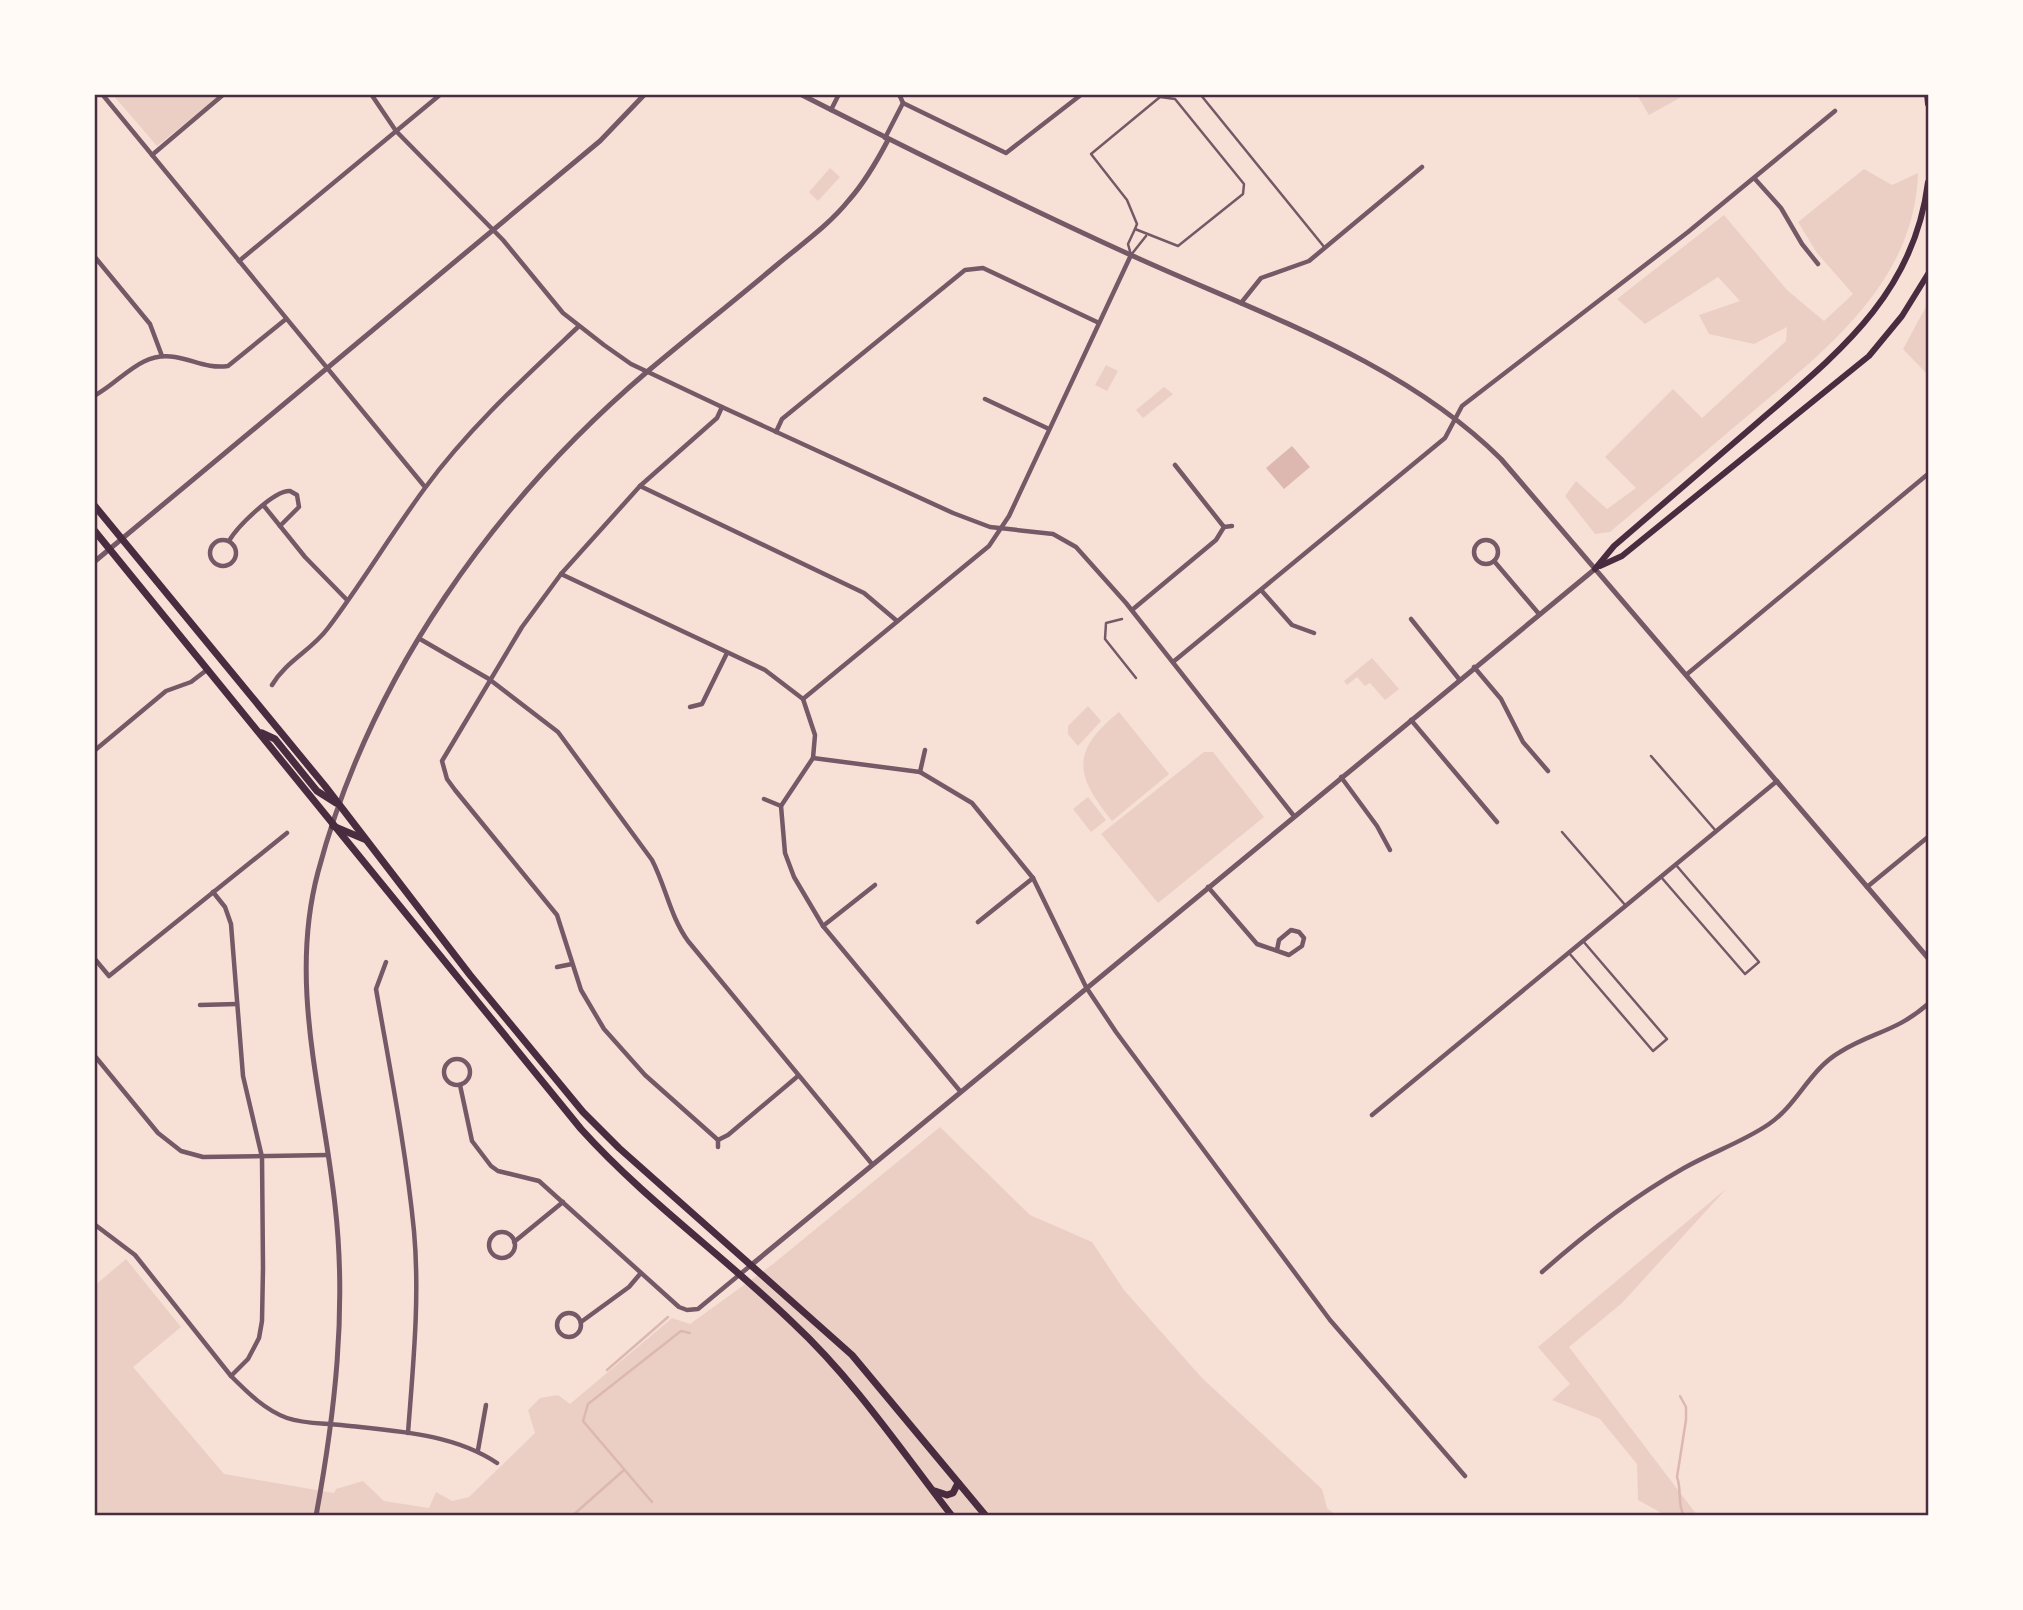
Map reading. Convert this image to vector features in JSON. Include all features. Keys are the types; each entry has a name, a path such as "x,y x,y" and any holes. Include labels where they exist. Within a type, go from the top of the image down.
{"main road":[{"path":"1927,94 1928,104"},
{"path":"1595,569 1614,546 1831,360 1866,323 1885,298 1910,252 1924,213 1928,182"},
{"path":"1595,569 1622,556 1848,375 1885,339 1928,274"},
{"path":"94,505 340,806 583,1112 750,1266 852,1355 986,1516"},
{"path":"94,530 259,730 332,826 597,1147 791,1321 837,1368 952,1516"},
{"path":"259,730 275,740 317,791 340,806"},
{"path":"332,826 365,839"},
{"path":"926,1482 942,1495 953,1493 958,1483"}],"street":[{"path":"102,94 425,487"},
{"path":"152,155 224,94"},
{"path":"371,94 396,131 493,231 578,327 631,364 953,513 990,527 1040,531 1068,541 1084,555 1132,610 1294,816"},
{"path":"239,261 441,94"},
{"path":"94,562 610,133 645,94"},
{"path":"800,94 887,139 1386,373 1456,418 1501,459 1928,958"},
{"path":"831,110 839,94"},
{"path":"899,94 903,103 1006,153 1082,94"},
{"path":"316,1516 332,1424 339,1343 339,1259 328,1155 308,1034 306,990 317,876 332,826 368,733 419,639 469,564 534,482 586,428 648,371 833,217 863,183 903,103"},
{"path":"1173,662 1445,438 1462,406 1755,179 1835,111"},
{"path":"1241,303 1262,278 1301,265 1422,167"},
{"path":"1755,179 1781,208 1802,244 1818,264"},
{"path":"803,699 989,545 1002,527 1131,255"},
{"path":"94,257 150,324 162,356"},
{"path":"776,432 782,419 954,276 974,267 983,268 1097,322"},
{"path":"94,396 134,366 162,356 176,357 200,365 228,366 286,319"},
{"path":"272,685 280,671 327,630 425,487 502,398 578,327"},
{"path":"985,399 1049,429"},
{"path":"718,1140 709,1135 604,1029 581,990 557,915 455,790 443,769 444,754 489,679 561,574 640,486 716,418 722,407"},
{"path":"1175,465 1224,527"},
{"path":"1686,675 1928,474"},
{"path":"640,486 864,593 897,621"},
{"path":"229,541 235,547 236,556 231,564 219,566 213,561 211,550 220,541 229,541 282,491 290,491 297,495 300,503 298,511 280,526"},
{"path":"264,506 304,557 347,600"},
{"path":"1224,527 1232,526"},
{"path":"1132,610 1216,540 1224,527"},
{"path":"1478,542 1493,542 1497,550 1494,561 1482,563 1476,558 1474,550 1478,542"},
{"path":"1494,561 1539,614"},
{"path":"460,1085 472,1141 485,1160 498,1171 538,1181 679,1307 687,1310 698,1309 1474,666 1595,569"},
{"path":"561,574 765,670 803,699 815,736 813,758 781,806 785,853 806,901 823,926 960,1091"},
{"path":"1261,590 1292,625 1314,633"},
{"path":"1411,619 1459,679"},
{"path":"419,639 489,679 558,732 590,772 652,860 679,928 872,1164"},
{"path":"690,707 702,704 727,653"},
{"path":"1474,666 1502,699 1523,743 1548,771"},
{"path":"94,751 166,691 191,682 208,669"},
{"path":"1410,719 1497,822"},
{"path":"920,772 925,750"},
{"path":"813,758 920,772 972,803 1033,878 1086,987 1330,1320 1465,1476"},
{"path":"1341,777 1377,826 1390,850"},
{"path":"1372,1115 1777,781"},
{"path":"764,799 781,806"},
{"path":"94,958 109,976 288,833"},
{"path":"1867,887 1928,836"},
{"path":"978,922 1033,878"},
{"path":"823,926 875,885"},
{"path":"1207,887 1257,944 1264,948 1284,954 1296,953 1304,938 1299,932 1291,930 1279,940 1277,950"},
{"path":"213,892 225,907 231,924 243,1076 262,1157 262,1321 254,1350 231,1376"},
{"path":"386,962 376,989 407,1170 414,1234 415,1301 408,1433"},
{"path":"557,967 572,964"},
{"path":"200,1005 237,1004"},
{"path":"1542,1272 1637,1197 1684,1168 1768,1124 1787,1108 1806,1080 1838,1052 1891,1031 1928,1004"},
{"path":"94,1055 158,1133 181,1152 203,1157 328,1155"},
{"path":"454,1060 466,1063 470,1070 467,1081 460,1085 449,1082 444,1075 445,1067 454,1060"},
{"path":"718,1140 729,1135 798,1076"},
{"path":"718,1140 718,1147"},
{"path":"514,1242 507,1233 499,1232 490,1240 489,1248 493,1254 505,1257 513,1250 514,1242 563,1202"},
{"path":"94,1224 135,1255 231,1376 249,1395 276,1413 300,1421 408,1433 467,1445 497,1463"},
{"path":"581,1322 576,1315 564,1314 558,1320 558,1328 566,1337 575,1336 580,1330 581,1322 629,1287 640,1274"},
{"path":"478,1450 486,1405"}],"lane":[{"path":"1200,94 1325,248"},
{"path":"1131,255 1128,244 1137,224 1128,200 1091,154 1160,97 1175,99 1244,184 1242,194 1178,246 1135,229"},
{"path":"1131,255 1147,235"},
{"path":"1122,619 1106,623 1105,639 1136,678"},
{"path":"1651,756 1716,831"},
{"path":"1562,832 1626,906"},
{"path":"1661,877 1745,974 1759,962 1676,865"},
{"path":"1569,953 1653,1051 1667,1039 1583,941"}],"shaded area":[{"path":"113,95 220,95 157,146"},
{"path":"1637,95 1685,95 1649,115"},
{"path":"830,168 840,177 818,201 809,192"},
{"path":"1864,169 1892,185 1918,173 1913,213 1901,249 1882,282 1859,313 1804,368 1610,532 1595,534 1565,496 1576,481 1607,509 1636,488 1605,457 1673,389 1702,418 1786,341 1787,327 1754,344 1709,334 1699,315 1740,301 1718,277 1645,324 1617,299 1724,215 1787,290 1824,321 1853,294 1817,253 1798,222"},
{"path":"1928,303 1928,375 1903,349"},
{"path":"1106,365 1118,371 1107,391 1095,385"},
{"path":"1164,387 1173,394 1143,418 1136,410"},
{"path":"1292,446 1310,467 1284,489 1266,468"},
{"path":"1372,658 1399,689 1385,700 1370,683 1365,686 1357,677 1347,685 1344,681"},
{"path":"1088,706 1101,721 1078,746 1068,734 1068,726"},
{"path":"1119,712 1169,774 1112,821 1091,790 1083,764 1085,752 1092,739"},
{"path":"1204,752 1213,752 1264,817 1158,903 1101,834"},
{"path":"1088,797 1106,820 1091,832 1073,809"},
{"path":"940,1127 1030,1215 1092,1242 1124,1290 1202,1378 1322,1489 1327,1508 1336,1515 95,1515 94,1286 126,1259 181,1327 133,1367 224,1474 334,1493 336,1489 363,1481 384,1501 429,1508 436,1492 452,1501 469,1497 535,1433 528,1410 540,1398 558,1395 570,1404 672,1318 690,1324 773,1264"},
{"path":"1727,1188 1622,1303 1569,1347 1697,1515 1665,1515 1638,1500 1637,1464 1600,1419 1552,1400 1570,1384 1538,1347"}],"waterway":[{"path":"607,1370 668,1317"},
{"path":"652,1502 583,1421 588,1404 681,1331 690,1333"},
{"path":"1680,1396 1686,1407 1686,1420 1677,1477 1684,1516"},
{"path":"572,1516 624,1470"}]}
